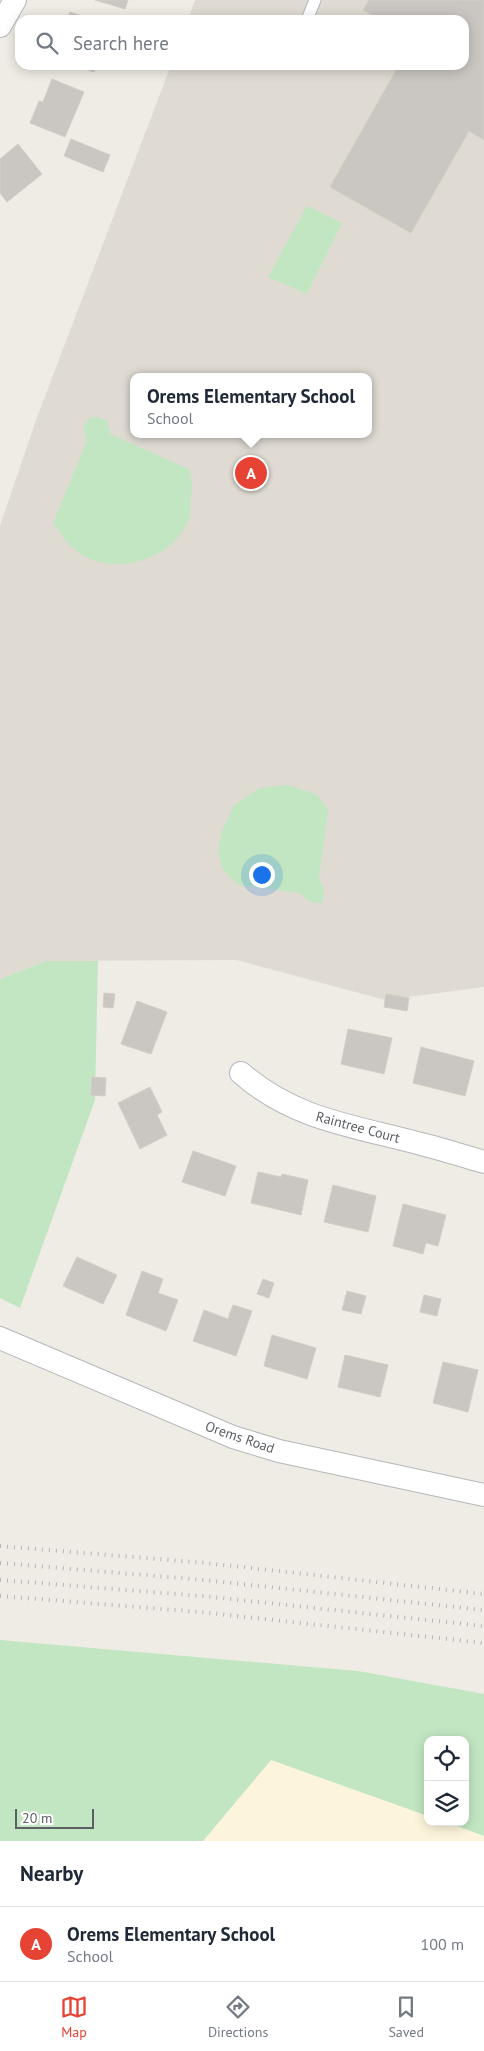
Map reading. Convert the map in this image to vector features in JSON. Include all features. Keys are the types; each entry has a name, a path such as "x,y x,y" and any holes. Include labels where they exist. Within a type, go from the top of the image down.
{"street":[{"path":"0,26 15,0"},
{"name":"Raintree Court","path":"240,1073 255,1086 292,1108 342,1126 421,1144 484,1162"},
{"name":"Orems Road","path":"3,1345 233,1437 279,1451 484,1495"}],"lane":[{"path":"310,15 315,0"}],"shaded area":[{"path":"195,0 484,0 484,987 385,1000 236,960 46,961 0,979 0,526 36,420 169,70 469,70 469,15 190,15"},
{"path":"271,1760 424,1815 424,1826 457,1826 484,1836 484,1841 203,1841"}],"green space":[{"path":"307,206 342,223 307,294 268,277"},
{"path":"98,417 107,421 110,434 189,469 192,487 188,521 170,545 158,554 144,560 113,564 98,562 79,553 63,537 53,523 87,441 83,427 90,418"},
{"path":"287,785 316,794 328,809 319,879 324,888 323,903 310,902 300,893 238,885 223,870 218,851 222,831 234,805 260,788"},
{"path":"46,961 98,961 95,1100 20,1308 0,1298 0,979"},
{"path":"0,1640 358,1671 484,1694 484,1836 457,1826 469,1826 469,1736 424,1736 424,1815 271,1760 203,1841 0,1841"}],"building":[{"path":"95,0 128,0 125,9"},
{"path":"369,0 484,0 484,140 469,131 411,233 330,187 396,70 469,70 469,15 372,15 363,10"},
{"path":"52,79 84,92 65,137 30,123 39,101 43,102"},
{"path":"71,139 110,155 103,172 64,156"},
{"path":"18,144 42,174 7,202 0,193 0,159"},
{"path":"104,993 115,994 113,1008 103,1007"},
{"path":"386,994 409,998 407,1011 384,1007"},
{"path":"137,1001 167,1012 151,1054 121,1044"},
{"path":"348,1029 392,1038 384,1074 341,1064"},
{"path":"421,1047 474,1061 465,1096 413,1083"},
{"path":"92,1077 106,1078 105,1096 91,1095"},
{"path":"150,1087 162,1112 157,1115 167,1135 140,1149 118,1103"},
{"path":"193,1151 236,1166 225,1196 182,1182"},
{"path":"258,1172 281,1177 282,1174 308,1180 301,1215 251,1203"},
{"path":"333,1185 376,1196 368,1232 324,1222"},
{"path":"403,1204 446,1215 438,1246 426,1243 423,1254 393,1246"},
{"path":"77,1257 117,1275 103,1304 63,1286"},
{"path":"142,1271 163,1279 158,1293 178,1300 166,1331 126,1315"},
{"path":"263,1279 274,1283 269,1298 257,1294"},
{"path":"347,1291 366,1296 361,1314 342,1310"},
{"path":"424,1295 441,1299 437,1316 420,1312"},
{"path":"233,1305 252,1311 236,1356 193,1341 204,1310 228,1319"},
{"path":"272,1335 316,1348 307,1379 264,1366"},
{"path":"345,1355 388,1365 380,1397 338,1387"},
{"path":"443,1362 478,1370 468,1412 433,1403"}],"railway":[{"path":"0,1546 206,1563 484,1594"},
{"path":"0,1563 204,1580 484,1610"},
{"path":"0,1580 202,1596 484,1626"},
{"path":"0,1596 200,1612 484,1643"}],"place":[{"name":"Orems Elementary School","path":"251,473"}]}
